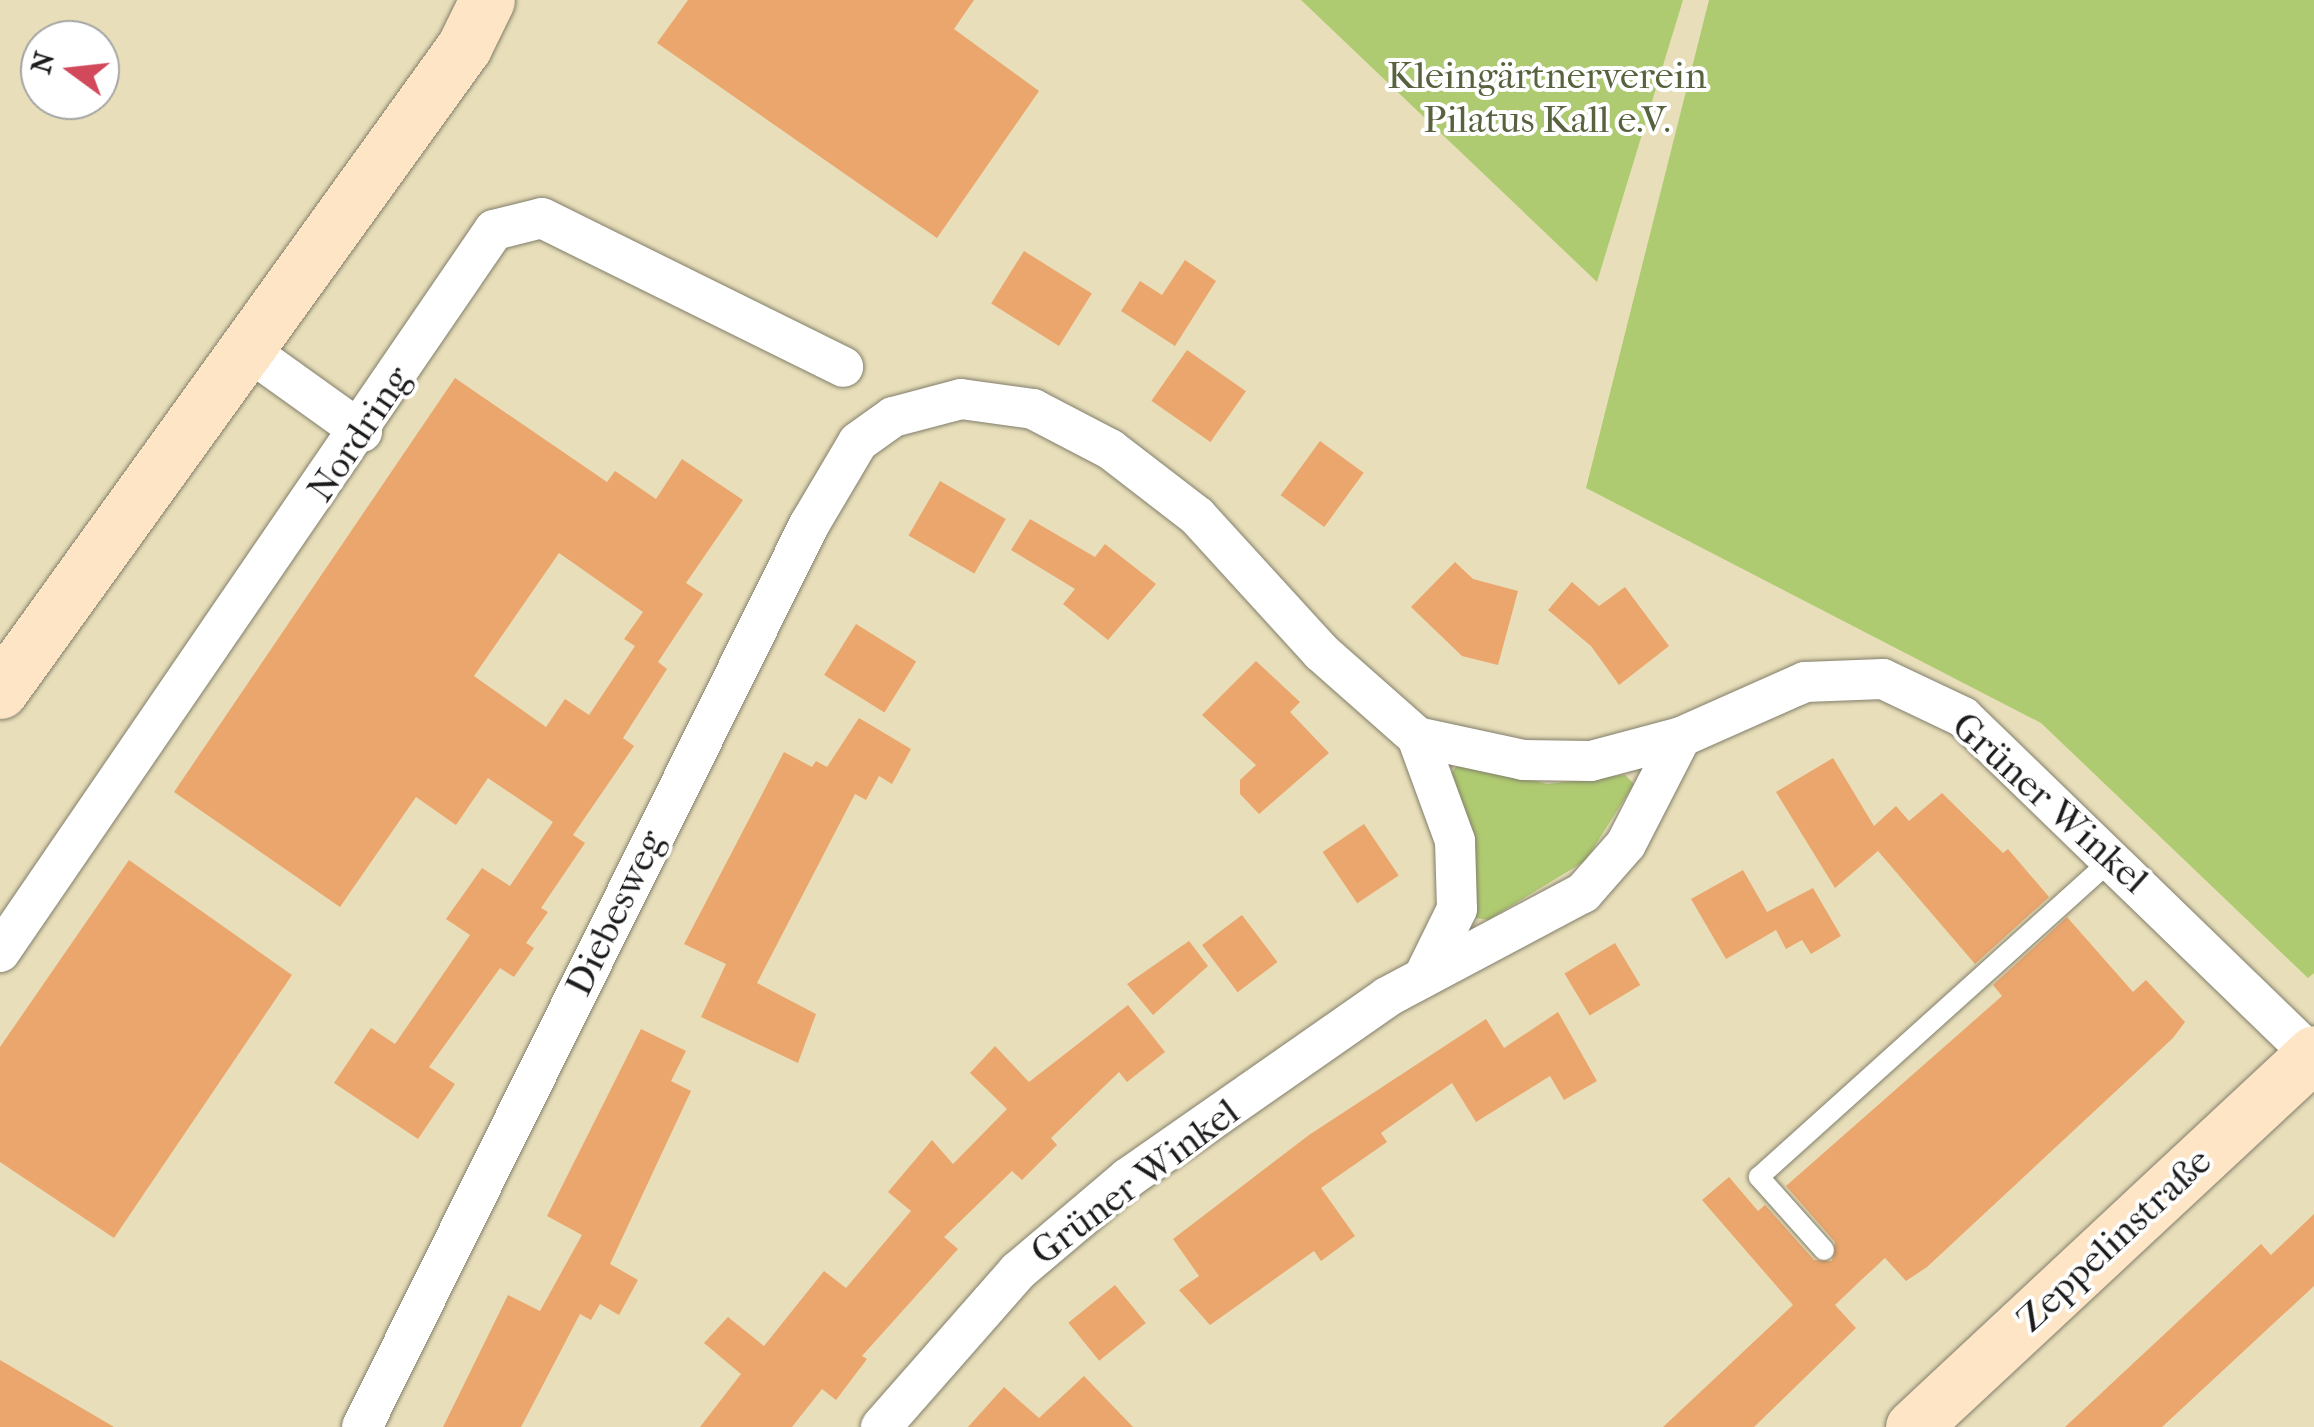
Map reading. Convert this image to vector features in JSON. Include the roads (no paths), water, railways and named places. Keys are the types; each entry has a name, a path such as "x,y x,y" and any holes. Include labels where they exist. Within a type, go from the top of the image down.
{"main road":[{"path":"0,691 249,351 476,23 518,0"},
{"name":"Zeppelinstraße","path":"1913,1427 2313,1054"}],"street":[{"name":"Nordring","path":"0,952 362,432 494,230 542,218 843,367"},
{"path":"249,351 362,432"},
{"name":"Grüner Winkel","path":"893,417 962,399 1033,409 1110,450 1197,516 1321,652 1417,738 1455,841 1457,909 1424,976"},
{"name":"Diebesweg","path":"362,1427 809,525 858,442 893,417"},
{"name":"Grüner Winkel","path":"1417,738 1523,760 1591,761 1680,737 1805,682 1883,680 1963,717 2114,857 2313,1054"},
{"name":"Grüner Winkel","path":"881,1427 1018,1271 1128,1178 1424,976 1583,893 1626,844 1680,737"}],"lane":[{"path":"1824,1250 1759,1177 2114,857"}],"park label":[{"name":"Kleingärtnerverein Pilatus Kall e.V.","path":"1547,98"}]}
